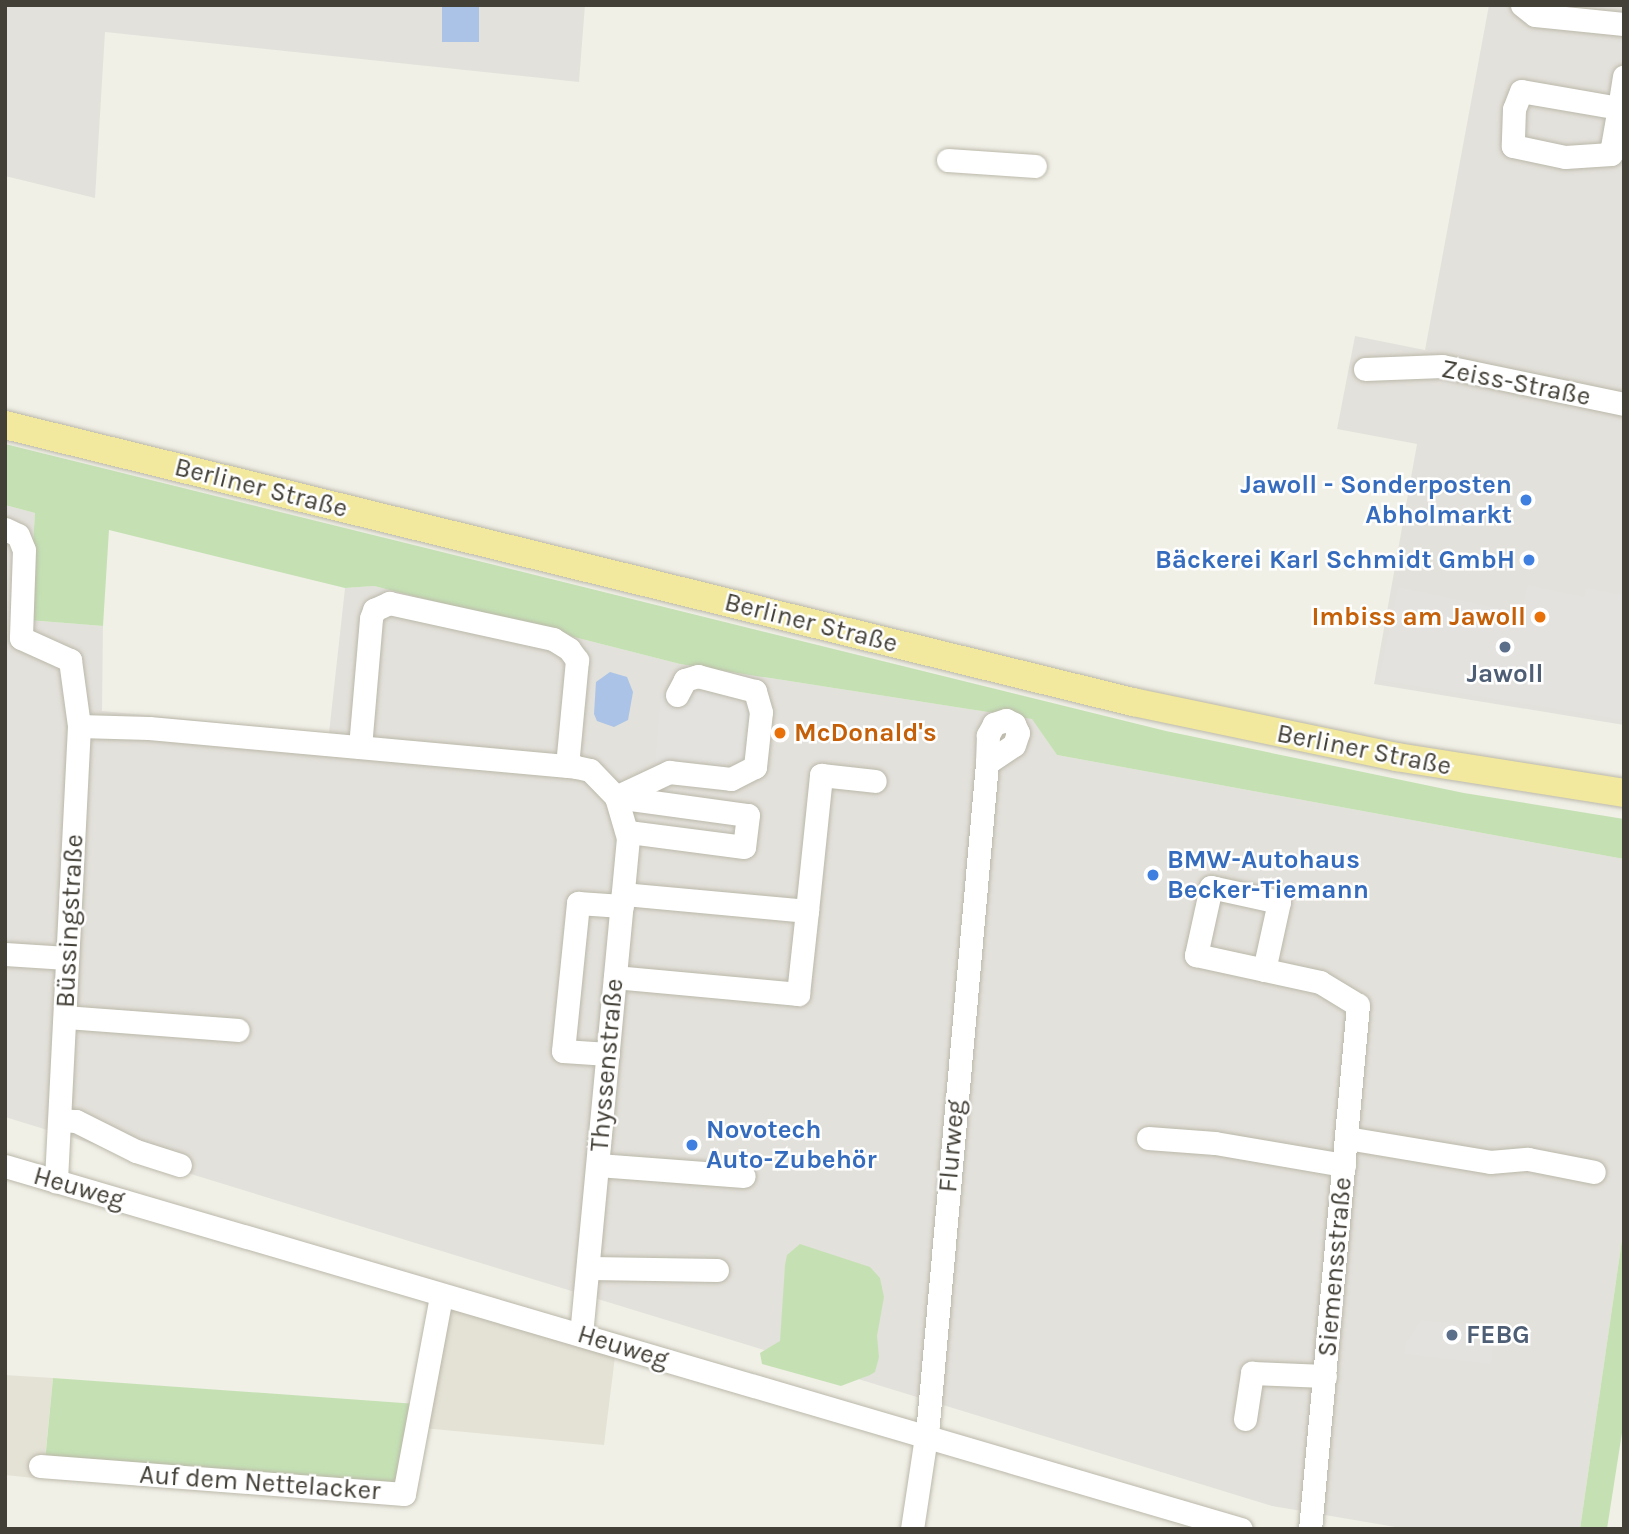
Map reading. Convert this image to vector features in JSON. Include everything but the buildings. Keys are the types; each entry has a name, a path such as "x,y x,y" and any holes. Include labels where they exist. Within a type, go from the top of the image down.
{"main road":[{"name":"Berliner Straße","path":"5,425 1133,702 1397,757 1624,793"}],"street":[{"path":"1522,5 1535,15 1624,24"},
{"path":"1619,108 1521,91 1514,109 1513,146 1565,157 1596,158 1611,154 1618,148 1619,108 1624,76"},
{"path":"948,160 1035,166"},
{"name":"Zeiss-Straße","path":"1365,369 1442,366 1624,404"},
{"path":"5,529 18,535 24,550 13,641"},
{"path":"360,747 371,618 374,610 388,603 553,639 569,649 577,660 568,766"},
{"name":"Büssingstraße","path":"13,641 69,660 79,726 56,1181"},
{"path":"616,797 669,772 731,779 744,776 755,767 761,712 755,691 698,676 685,680 677,695"},
{"path":"79,726 568,766 590,770 616,797 748,815 744,847 628,832"},
{"name":"Flurweg","path":"912,1529 925,1440 986,762"},
{"path":"615,977 798,994 821,775 875,781"},
{"name":"Thyssenstraße","path":"581,1335 590,1268 628,832 616,797"},
{"path":"608,1054 563,1051 578,903 622,900 807,911"},
{"path":"5,954 67,958"},
{"name":"Siemensstraße","path":"1265,970 1320,982 1358,1005 1310,1529"},
{"path":"65,1017 239,1030"},
{"path":"60,1120 76,1121 136,1151 180,1165"},
{"path":"1148,1138 1215,1143 1345,1165"},
{"path":"1347,1138 1490,1162 1528,1159 1594,1172"},
{"path":"598,1165 744,1176"},
{"name":"Heuweg","path":"5,1166 581,1335 925,1440 1241,1529"},
{"path":"590,1268 717,1270"},
{"name":"Auf dem Nettelacker","path":"40,1466 404,1494 441,1296"},
{"path":"1245,1419 1252,1373 1325,1377"}],"shaded area":[{"path":"5,5 585,5 579,82 105,32 95,198 5,176"},
{"path":"1489,5 1624,5 1624,725 1374,684 1417,444 1337,429 1355,336 1425,350"},
{"path":"5,505 35,513 28,620 103,626 102,711 329,733 345,588 374,586 680,664 1033,719 1057,755 1624,859 1624,1226 1580,1529 1407,1529 1272,1506 5,1117"},
{"name":"Jawoll","path":"1528,585 1584,597 1587,588 1624,595 1624,720 1379,680 1398,587 1521,613"},
{"path":"699,683 750,700 742,705 755,711 751,759 727,762 715,770 707,761 692,768 655,762 661,693 672,694"},
{"path":"442,1304 615,1357 604,1445 423,1428"},
{"name":"FEBG","path":"1421,1320 1495,1328 1491,1364 1404,1354 1406,1343"},
{"path":"5,1375 53,1378 43,1479 5,1475"}],"green space":[{"path":"5,444 1166,731 1464,793 1624,819 1624,859 1057,755 1032,719 680,664 374,586 345,588 109,530 103,626 28,620 35,513 5,505"},
{"path":"1624,1226 1624,1420 1607,1529 1580,1529"},
{"path":"800,1244 870,1267 880,1278 884,1297 877,1336 879,1357 875,1372 870,1375 841,1386 762,1364 760,1353 780,1341 787,1255"},
{"path":"53,1378 417,1404 404,1476 388,1489 45,1461"}],"water":[{"path":"442,5 479,5 479,42 442,42"},
{"path":"610,672 627,677 633,692 628,720 614,727 597,721 594,714 596,682"}],"place":[{"name":"Jawoll - Sonderposten Abholmarkt","path":"1526,500"},
{"name":"Bäckerei Karl Schmidt GmbH","path":"1529,560"},
{"name":"Imbiss am Jawoll","path":"1540,617"},
{"name":"Jawoll","path":"1505,647"},
{"name":"McDonald's","path":"780,733"},
{"name":"BMW-Autohaus Becker-Tiemann","path":"1153,875"},
{"name":"Novotech Auto-Zubehör","path":"692,1145"},
{"name":"FEBG","path":"1452,1335"}]}
